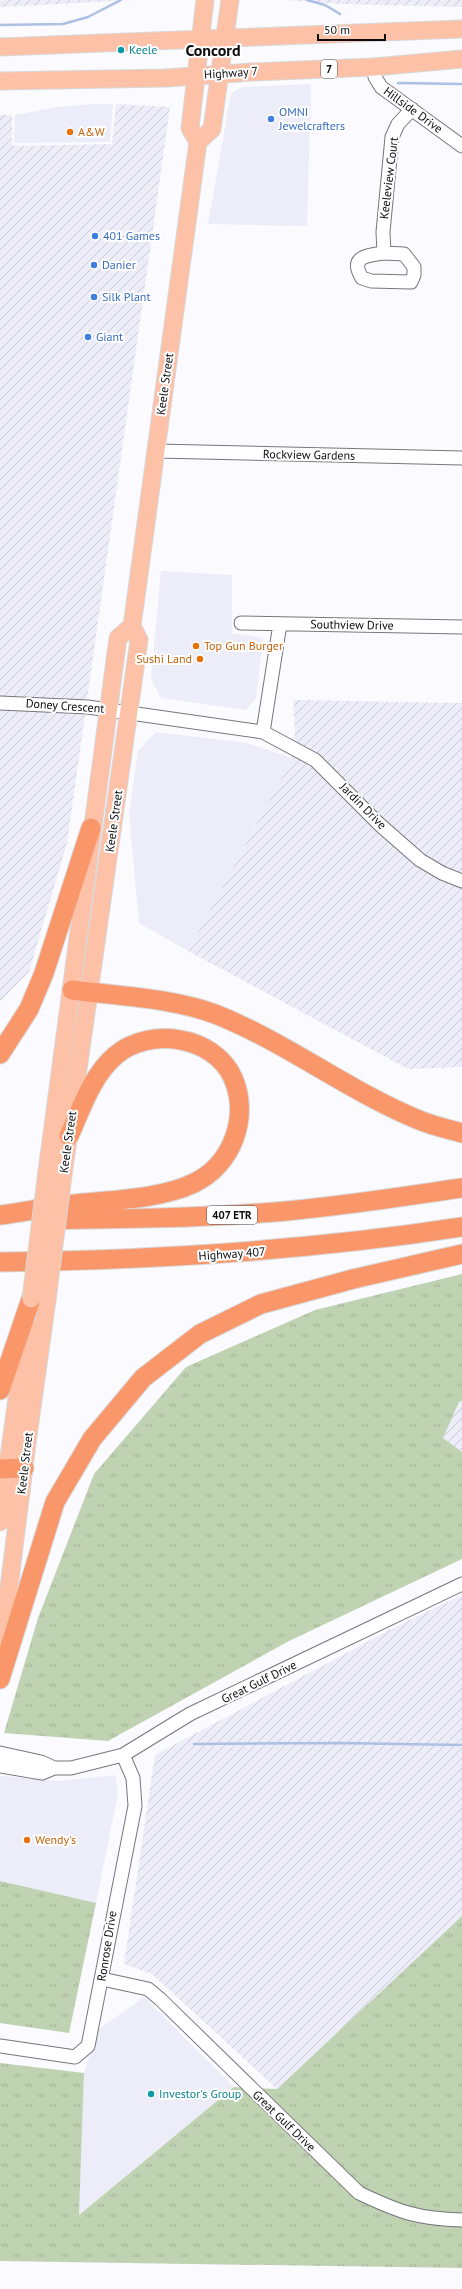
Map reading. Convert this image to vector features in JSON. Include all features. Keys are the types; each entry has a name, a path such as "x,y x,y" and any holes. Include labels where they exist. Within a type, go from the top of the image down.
{"highway":[{"path":"0,1054 29,1009 44,973 91,828"},
{"path":"81,992 184,1005 214,1014 238,1024 381,1102 419,1120 462,1133"},
{"path":"0,1216 74,1204 167,1192 193,1184 210,1173 225,1158 236,1136 240,1108 233,1078 219,1058 192,1043 164,1037 137,1042 116,1056 100,1073 69,1136"},
{"name":"407 ETR","path":"0,1221 135,1219 256,1214 351,1204 462,1188"},
{"name":"Highway 407","path":"0,1262 91,1262 295,1249 462,1227"},
{"path":"0,1679 55,1502 92,1438 143,1378 200,1334 261,1304 353,1279 462,1254"},
{"path":"0,1274 91,1262"},
{"path":"0,1390 39,1300"}],"main road":[{"path":"205,0 190,128 198,142 212,129 230,0"},
{"path":"0,47 462,29"},
{"name":"Highway 7","path":"0,81 219,75 374,67 462,59"},
{"name":"Keele Street","path":"39,1300 47,1171 81,992 129,713 139,640 132,626 198,142"},
{"name":"Keele Street","path":"0,1522 11,1469 39,1300 69,1136 81,992 91,828 118,638 132,626"},
{"name":"Keele Street","path":"0,1660 11,1469"}],"street":[{"name":"Hillside Drive","path":"374,67 375,77 382,87 462,146"},
{"name":"Keeleview Court","path":"384,253 383,232 392,137 398,124 412,109"},
{"name":"Rockview Gardens","path":"157,451 462,458"},
{"name":"Southview Drive","path":"241,623 462,627"},
{"path":"263,732 280,624"},
{"name":"Doney Crescent","path":"0,702 108,709 129,713"},
{"name":"Jardin Drive","path":"129,713 263,732 315,760 379,824 420,860 442,873 462,881"},
{"name":"Great Gulf Drive","path":"0,1766 42,1773 54,1768 71,1768 123,1755 190,1714 462,1584"},
{"name":"Great Gulf Drive","path":"0,1753 41,1762 54,1768"},
{"name":"Ronrose Drive","path":"0,2046 75,2057 88,2046 102,1979 112,1913 135,1806 133,1778 123,1755"},
{"name":"Great Gulf Drive","path":"102,1979 148,1989 359,2193 396,2211 432,2219 462,2220"}],"shaded area":[{"path":"0,0 133,0 0,7"},
{"path":"286,0 462,0 462,7 344,4"},
{"path":"311,84 307,226 208,224 231,93 242,87"},
{"path":"113,104 110,142 14,143 15,115 57,107"},
{"path":"116,104 170,107 67,843 29,972 0,1002 0,115 12,115 12,146 112,144"},
{"path":"161,571 232,575 232,633 263,638 256,698 246,710 161,698 151,679"},
{"path":"293,700 462,703 462,1067 408,1069 188,951 292,758 295,732"},
{"path":"156,732 247,743 292,758 188,951 139,923 129,814 138,751"},
{"path":"462,1401 462,1452 443,1438 459,1402"},
{"path":"462,1595 462,1916 277,2089 152,1974 124,1964 155,1755 397,1626"},
{"path":"115,1775 118,1793 96,1903 0,1881 0,1776 60,1781"},
{"path":"144,1997 234,2087 79,2215 84,2073 98,2030"}],"green space":[{"path":"462,1274 462,1401 459,1402 443,1438 462,1452 462,1559 289,1641 108,1741 4,1733 38,1618 94,1474 186,1367 315,1310"},
{"path":"0,1881 96,1903 69,2033 0,2023"},
{"path":"462,1916 462,2268 0,2261 0,2063 84,2073 79,2215 234,2087 277,2089"}],"waterway":[{"path":"0,25 63,24 88,17 121,0"},
{"path":"307,0 325,5 340,14"},
{"path":"398,83 462,84"},
{"path":"194,1744 338,1743 462,1745"}],"place":[{"name":"Keele","path":"121,50"},
{"name":"OMNI Jewelcrafters","path":"271,119"},
{"name":"A&W","path":"70,132"},
{"name":"401 Games","path":"95,236"},
{"name":"Danier","path":"94,265"},
{"name":"Silk Plant","path":"94,297"},
{"name":"Giant","path":"88,337"},
{"name":"Top Gun Burger","path":"196,646"},
{"name":"Sushi Land","path":"200,659"},
{"name":"Wendy's","path":"27,1840"},
{"name":"Investor's Group","path":"151,2094"}],"district":[{"name":"Concord","path":"213,50"}]}
